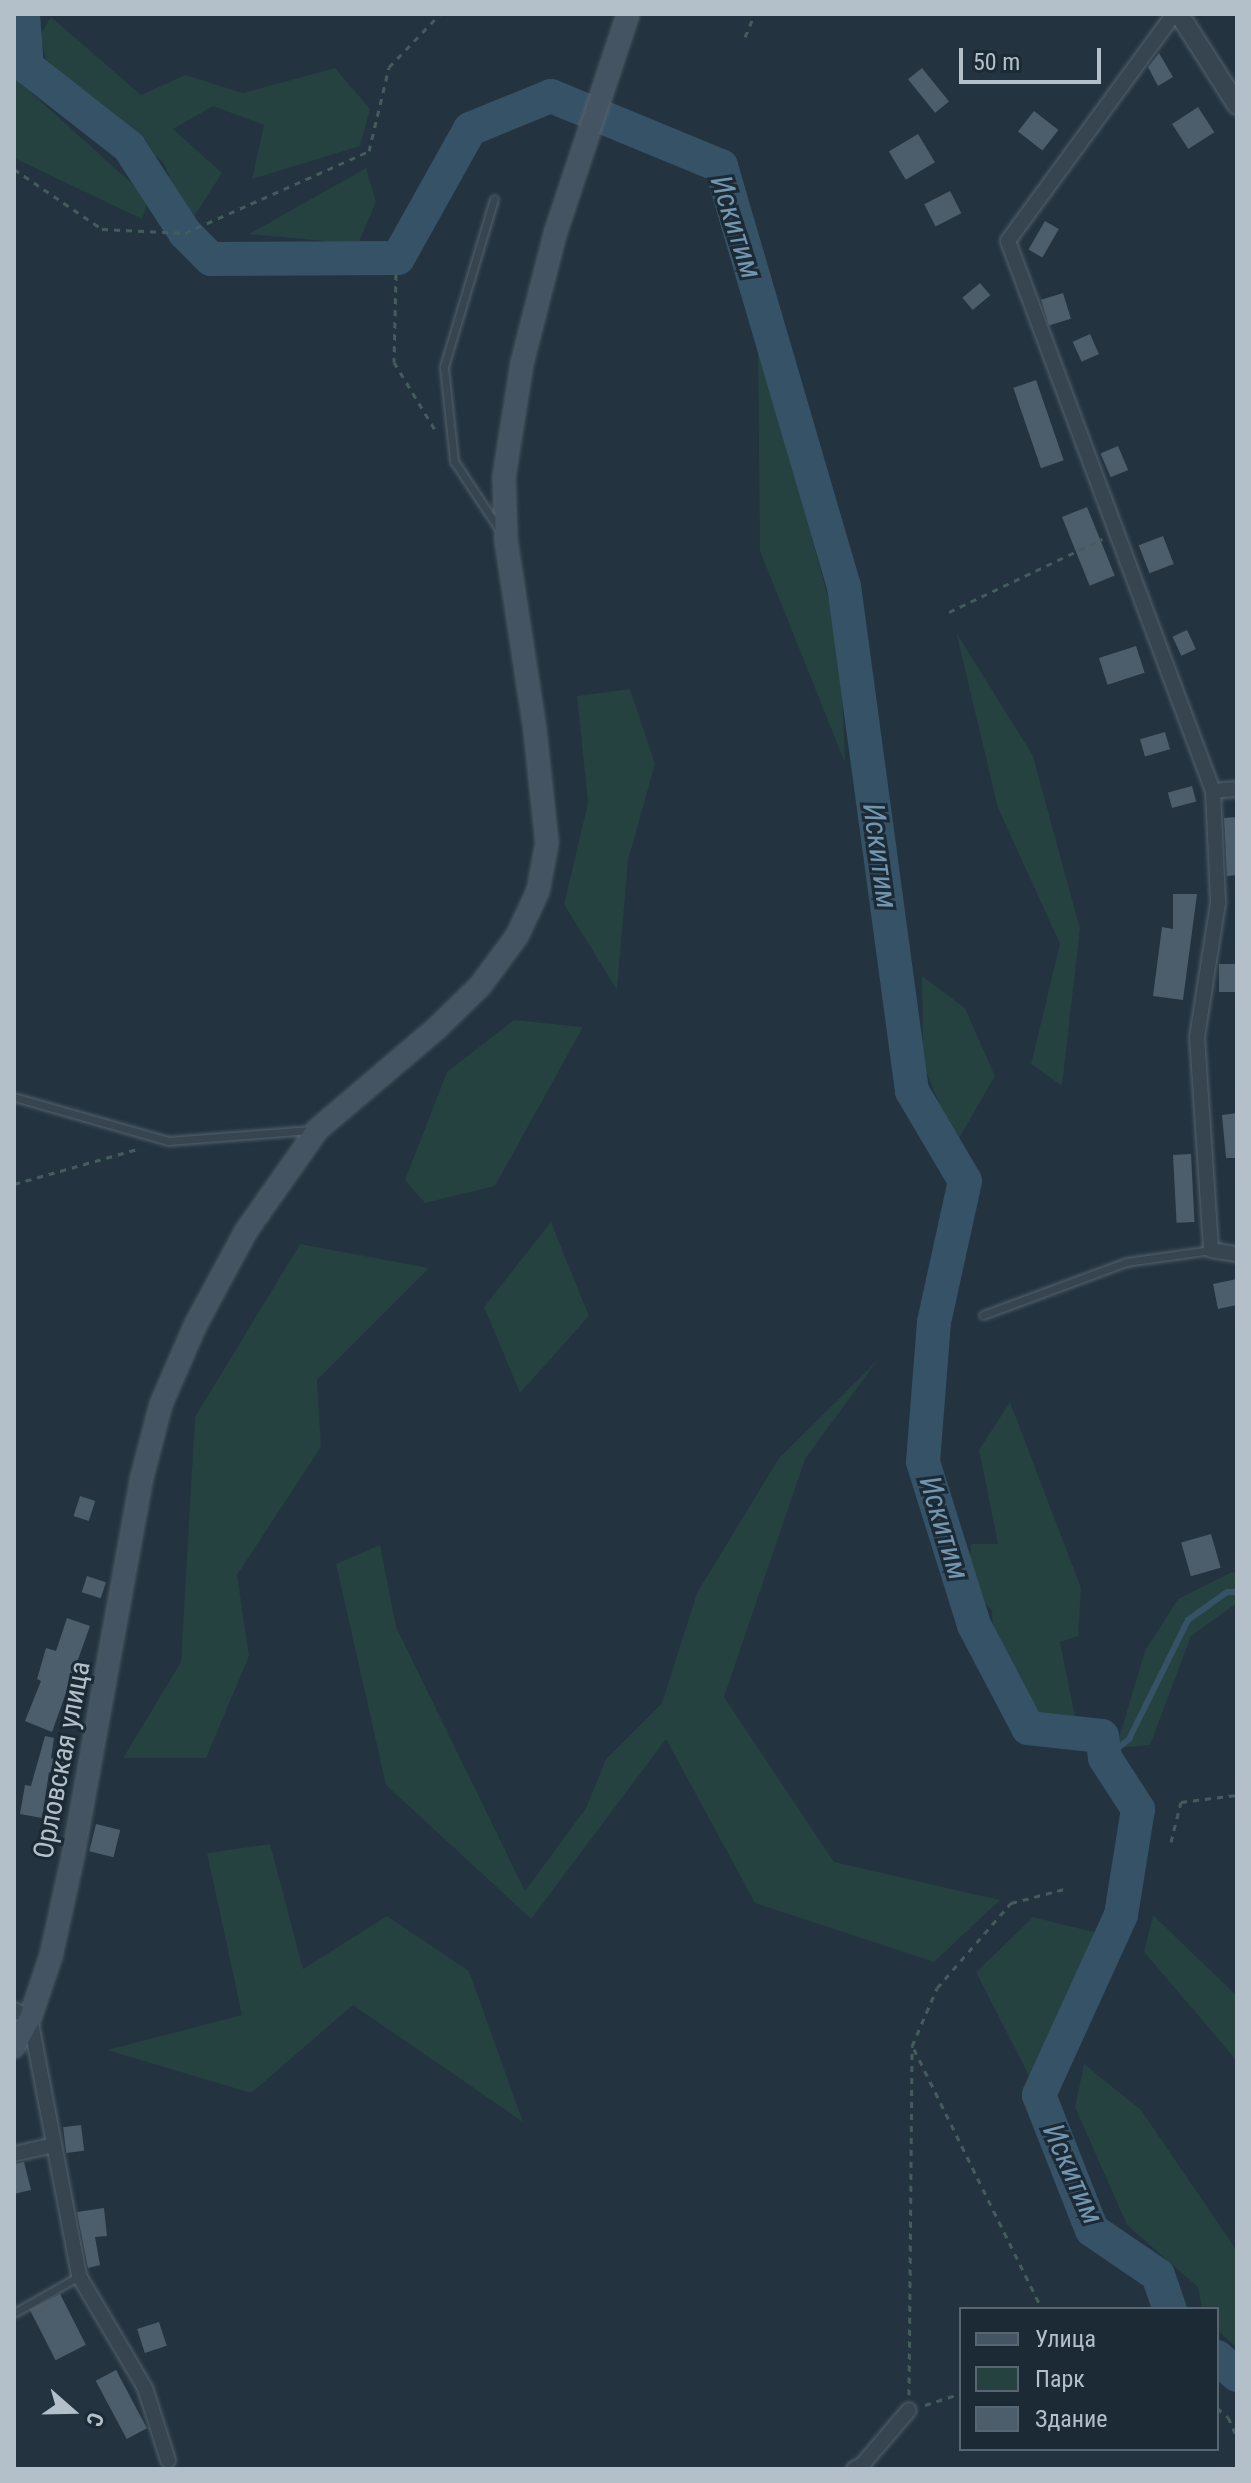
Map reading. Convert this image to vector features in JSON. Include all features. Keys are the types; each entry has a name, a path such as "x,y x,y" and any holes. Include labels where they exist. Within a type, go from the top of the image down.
{"main road":[{"name":"Орловская улица","path":"14,2047 22,2014 51,1956 73,1856 142,1477 161,1404 196,1324 246,1231 317,1130 439,1026 480,986 517,936 538,891 547,843 535,730 506,541 504,477 518,391 556,231 625,22"}],"street":[{"path":"1237,105 1176,14 1008,241 1213,791 1218,903 1197,1037 1211,1250 1237,1254"},
{"path":"1213,791 1237,789"},
{"path":"22,2014 54,2145 79,2276 145,2388 168,2460"},
{"path":"14,2154 54,2145"},
{"path":"854,2469 862,2465 909,2410"}],"lane":[{"path":"494,199 444,367 454,461 506,541"},
{"path":"14,1097 168,1141 317,1130"},
{"path":"14,1106 23,1101"},
{"path":"983,1315 1126,1262 1211,1250"},
{"path":"14,2313 79,2276"}],"path":[{"path":"14,169 102,229 185,233 369,151 389,67 440,14"},
{"path":"745,37 755,14"},
{"path":"396,274 394,362 454,461"},
{"path":"949,612 1116,532"},
{"path":"14,1184 168,1141"},
{"path":"1171,1842 1181,1802 1237,1795"},
{"path":"959,2394 909,2410 912,2046 937,1988 1011,1903 1064,1889"},
{"path":"912,2046 1041,2307"},
{"path":"1219,2410 1228,2417 1237,2437"}],"green space":[{"path":"51,17 141,95 185,75 243,93 335,68 370,109 360,146 252,179 264,125 213,106 173,129 222,173 190,223 163,162 50,74 40,35"},
{"path":"14,77 149,199 142,219 14,158"},
{"path":"366,168 376,202 358,244 249,234"},
{"path":"758,343 840,640 845,763 760,551"},
{"path":"956,632 1033,756 1080,929 1062,1086 1031,1064 1060,944 998,808"},
{"path":"630,689 655,764 628,860 617,990 564,904 588,803 577,696"},
{"path":"922,976 965,1008 995,1076 955,1145 923,1063"},
{"path":"514,1020 583,1027 495,1186 425,1203 405,1180 447,1072"},
{"path":"551,1222 589,1316 520,1393 484,1307"},
{"path":"300,1244 429,1268 317,1380 321,1447 237,1575 249,1656 206,1758 123,1758 181,1662 195,1417"},
{"path":"877,1361 805,1459 724,1697 834,1862 1000,1900 934,1962 755,1903 666,1739 531,1919 386,1785 336,1564 380,1545 396,1627 525,1891 586,1808 606,1759 662,1703 697,1593 779,1458"},
{"path":"1010,1402 1081,1588 1078,1636 1060,1642 1076,1721 1033,1714 994,1646 992,1611 968,1584 971,1544 998,1544 979,1450"},
{"path":"1232,1572 1237,1574 1237,1603 1191,1636 1150,1745 1116,1748 1145,1651 1178,1599"},
{"path":"270,1844 303,1969 387,1916 469,1971 523,2122 353,2005 251,2093 107,2050 242,2015 207,1853"},
{"path":"1153,1915 1237,1996 1237,2061 1144,1952"},
{"path":"1033,1917 1102,1934 1031,2080 976,1972"},
{"path":"1084,2064 1141,2110 1237,2251 1237,2348 1219,2332 1219,2307 1202,2307 1198,2287 1127,2225 1075,2107"}],"building":[{"path":"1159,53 1173,77 1158,86 1148,67"},
{"path":"922,68 949,101 935,113 908,79"},
{"path":"1198,107 1214,132 1188,149 1172,124"},
{"path":"1034,111 1058,130 1042,151 1018,131"},
{"path":"918,134 935,162 906,180 889,152"},
{"path":"950,191 961,213 936,226 924,204"},
{"path":"1045,221 1059,229 1042,258 1028,250"},
{"path":"980,283 990,295 973,310 962,298"},
{"path":"1063,293 1071,319 1049,326 1041,300"},
{"path":"1090,334 1099,354 1082,362 1073,342"},
{"path":"1036,380 1064,460 1041,468 1013,388"},
{"path":"1118,446 1128,470 1111,477 1101,453"},
{"path":"1087,507 1115,576 1090,586 1062,517"},
{"path":"1163,536 1174,564 1149,573 1139,545"},
{"path":"1187,630 1196,649 1181,656 1172,637"},
{"path":"1136,646 1145,673 1108,685 1099,658"},
{"path":"1165,732 1170,749 1145,756 1140,739"},
{"path":"1192,786 1196,801 1172,808 1168,792"},
{"path":"1237,817 1237,875 1227,876 1224,818"},
{"path":"1173,894 1197,894 1183,1000 1153,996 1162,927 1173,929"},
{"path":"1219,964 1237,964 1237,992 1219,992"},
{"path":"1237,1113 1237,1158 1226,1158 1222,1115"},
{"path":"1191,1154 1195,1222 1177,1223 1173,1155"},
{"path":"1237,1279 1237,1305 1218,1309 1213,1284"},
{"path":"80,1496 95,1501 89,1521 74,1516"},
{"path":"1211,1534 1221,1568 1191,1576 1181,1543"},
{"path":"87,1576 106,1582 101,1598 82,1592"},
{"path":"67,1618 90,1626 52,1732 25,1721 41,1681 37,1679 46,1648 56,1651"},
{"path":"45,1736 54,1738 51,1758 64,1761 60,1776 49,1772 42,1818 20,1814 25,1785 31,1786"},
{"path":"96,1824 120,1830 113,1857 89,1851"},
{"path":"81,2125 84,2151 66,2153 63,2127"},
{"path":"24,2162 31,2190 14,2194 14,2164"},
{"path":"104,2208 107,2236 95,2237 100,2265 88,2268 77,2212"},
{"path":"60,2294 86,2345 56,2360 30,2309"},
{"path":"159,2322 167,2346 145,2353 137,2329"},
{"path":"116,2370 147,2428 127,2439 96,2381"}],"waterway":[{"name":"Искитим","path":"23,14 27,67 129,147 185,233 211,259 398,258 470,129 551,96 721,166 844,586 912,1091 965,1181 934,1322 923,1462 974,1625 1028,1728 1102,1736 1105,1758 1138,1809 1121,1915 1039,2095 1092,2230 1158,2275 1169,2307"},
{"path":"1105,1758 1129,1739 1188,1620 1227,1592 1237,1592"},
{"name":"Искитим","path":"1219,2359 1237,2375"}]}
